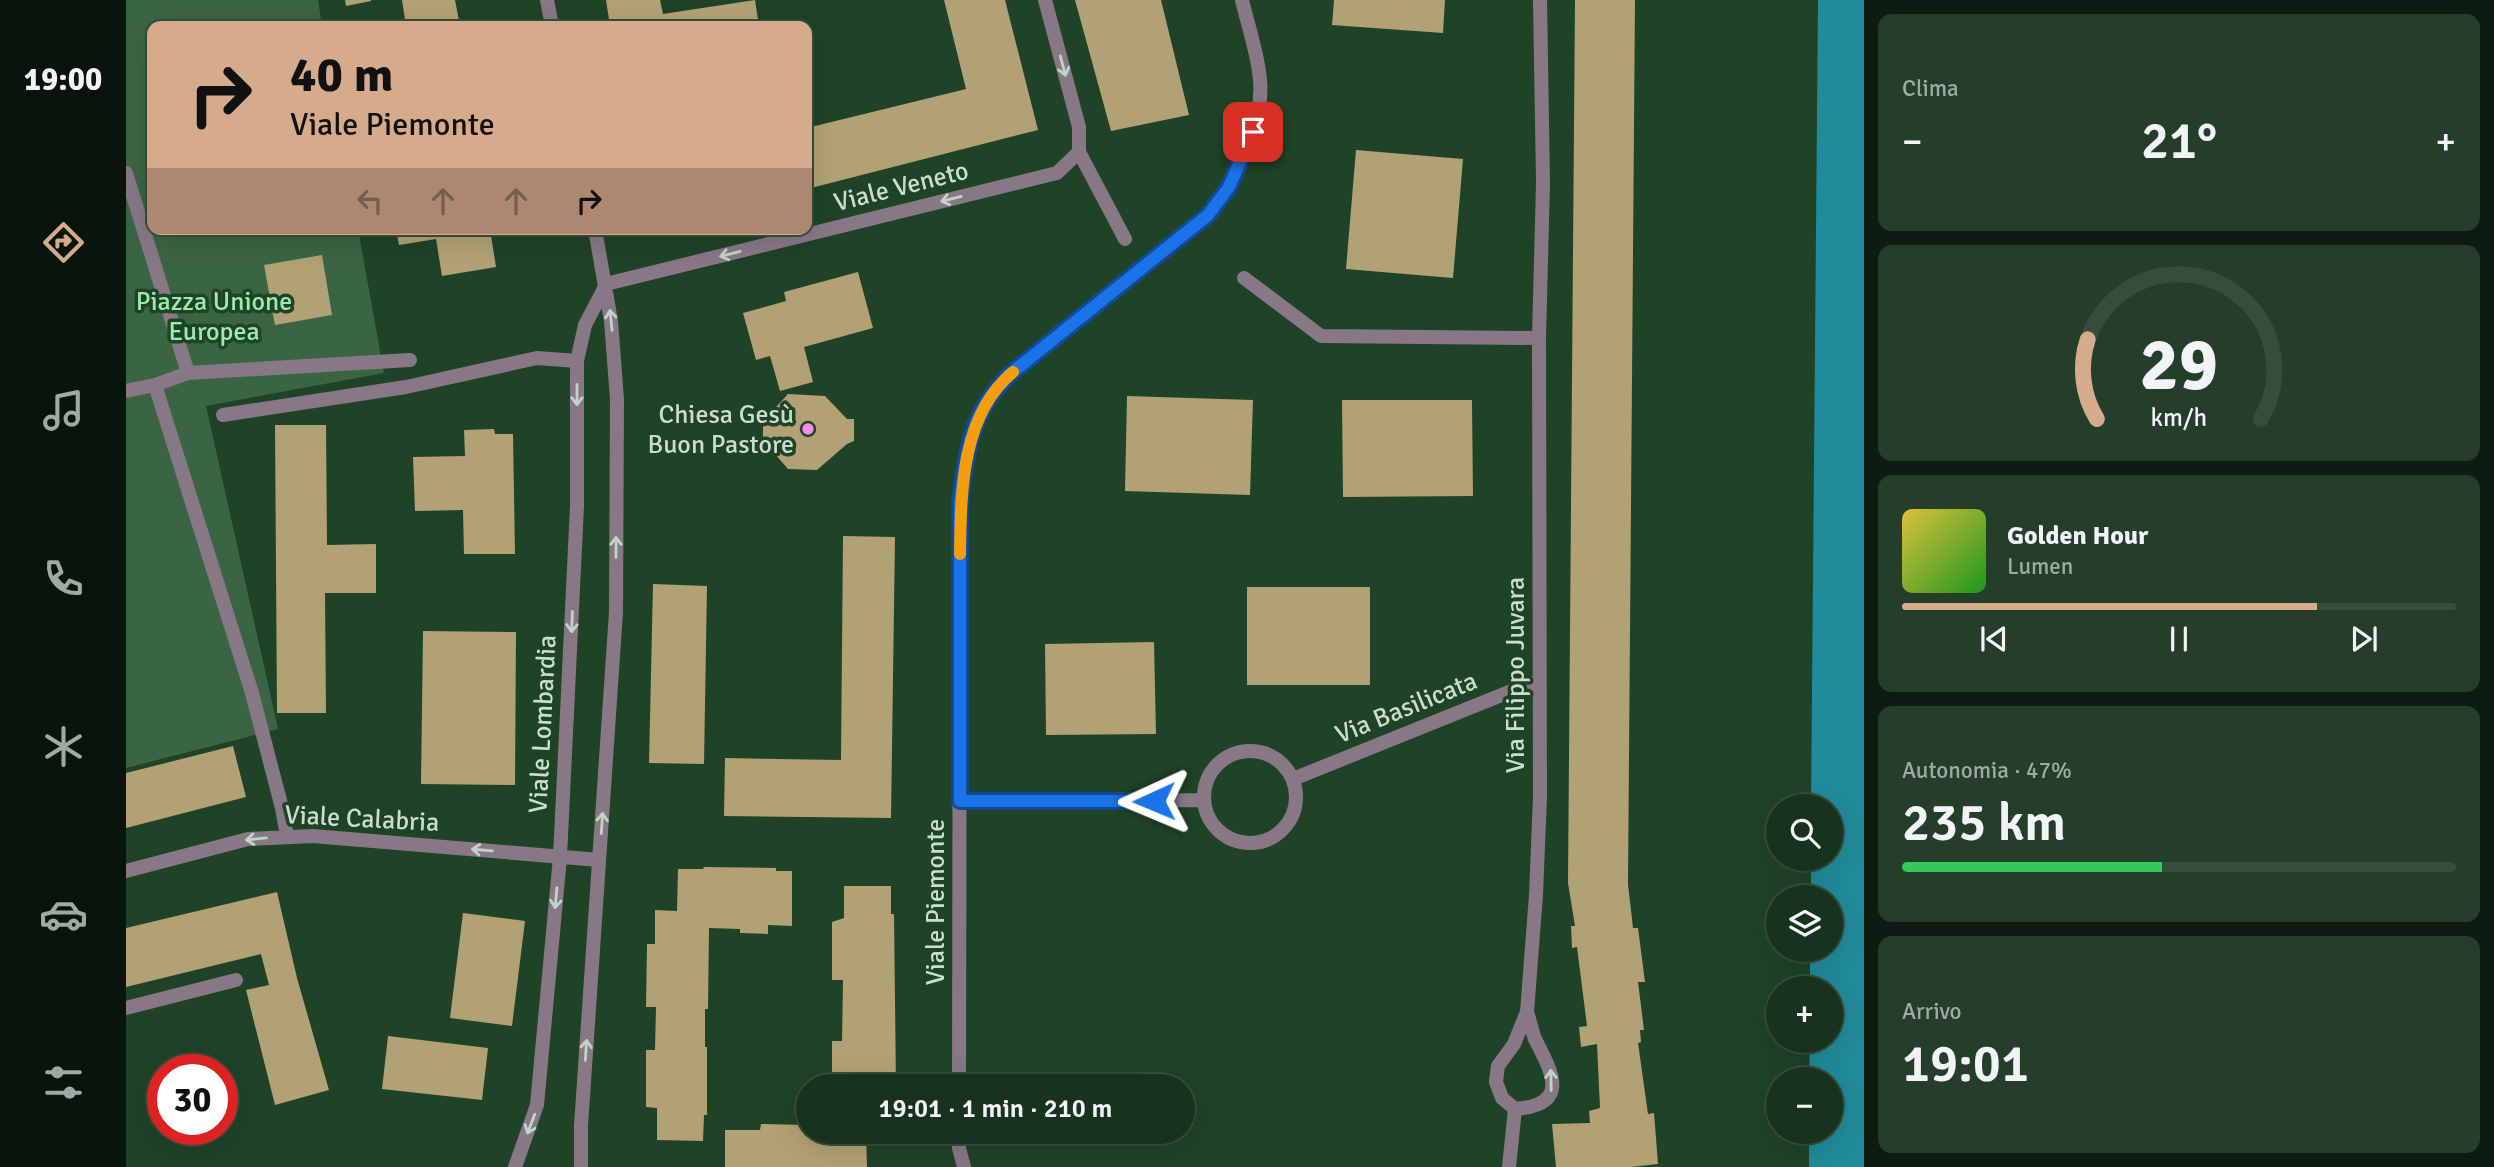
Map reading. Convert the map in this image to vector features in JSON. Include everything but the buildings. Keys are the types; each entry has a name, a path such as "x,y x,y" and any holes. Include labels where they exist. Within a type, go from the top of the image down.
{"street":[{"path":"547,0 551,21"},
{"path":"1045,0 1079,127 1079,152 1125,240"},
{"name":"Viale Piemonte","path":"959,1074 960,502 975,427 985,404 1009,375 1208,215 1229,187 1247,149 1258,114 1260,80 1242,0"},
{"name":"Via Filippo Juvara","path":"1527,1012 1534,1035 1551,1068 1553,1080 1551,1093 1542,1103 1515,1109 1502,1098 1496,1082 1498,1066 1514,1044 1527,1012 1536,895 1539,797 1539,338 1543,183 1540,0"},
{"name":"Viale Veneto","path":"812,233 1057,173 1079,152"},
{"path":"126,173 188,373"},
{"path":"581,1167 580,1126 616,612 617,399 606,284 596,235"},
{"name":"Viale Veneto","path":"606,284 805,235"},
{"path":"1244,278 1321,335 1539,338"},
{"name":"Viale Lombardia","path":"515,1167 537,1105 560,857 576,506 577,361 585,325 606,284"},
{"path":"223,415 406,387 537,358 577,361"},
{"path":"126,391 155,385 188,373 410,360"},
{"path":"155,385 252,693 287,836"},
{"name":"Via Basilicata","path":"1293,779 1538,682"},
{"path":"1256,751 1282,764 1293,779 1297,799 1292,818 1280,833 1263,842 1243,844 1226,837 1212,823 1204,800 1205,786 1220,762 1237,753 1256,751"},
{"path":"960,801 1204,800"},
{"name":"Viale Calabria","path":"126,871 248,839 313,835 599,860"},
{"path":"126,1008 236,980"},
{"path":"1508,1167 1515,1109"},
{"path":"959,1144 964,1167"},
{"path":"950,1167 959,1148"}],"green space":[{"name":"Piazza Unione Europea","path":"126,0 318,0 321,21 147,21 147,235 359,235 384,373 206,406 278,729 126,768"}],"water":[{"path":"1818,0 1864,0 1864,1167 1809,1167 1809,1144 1843,1144 1843,1067 1809,1067 1810,1053 1843,1053 1843,976 1810,976 1810,962 1843,962 1843,885 1811,885 1811,871 1843,871 1843,794 1811,794"}],"slow traffic":[{"path":"960,554 960,502 975,427 985,404 1013,372"}],"place":[{"name":"Chiesa Gesù Buon Pastore","path":"808,429"}],"route":[{"path":"1154,801 960,801 960,502 965,467 975,427 985,404 1009,375 1208,215 1229,187 1253,132"}]}
